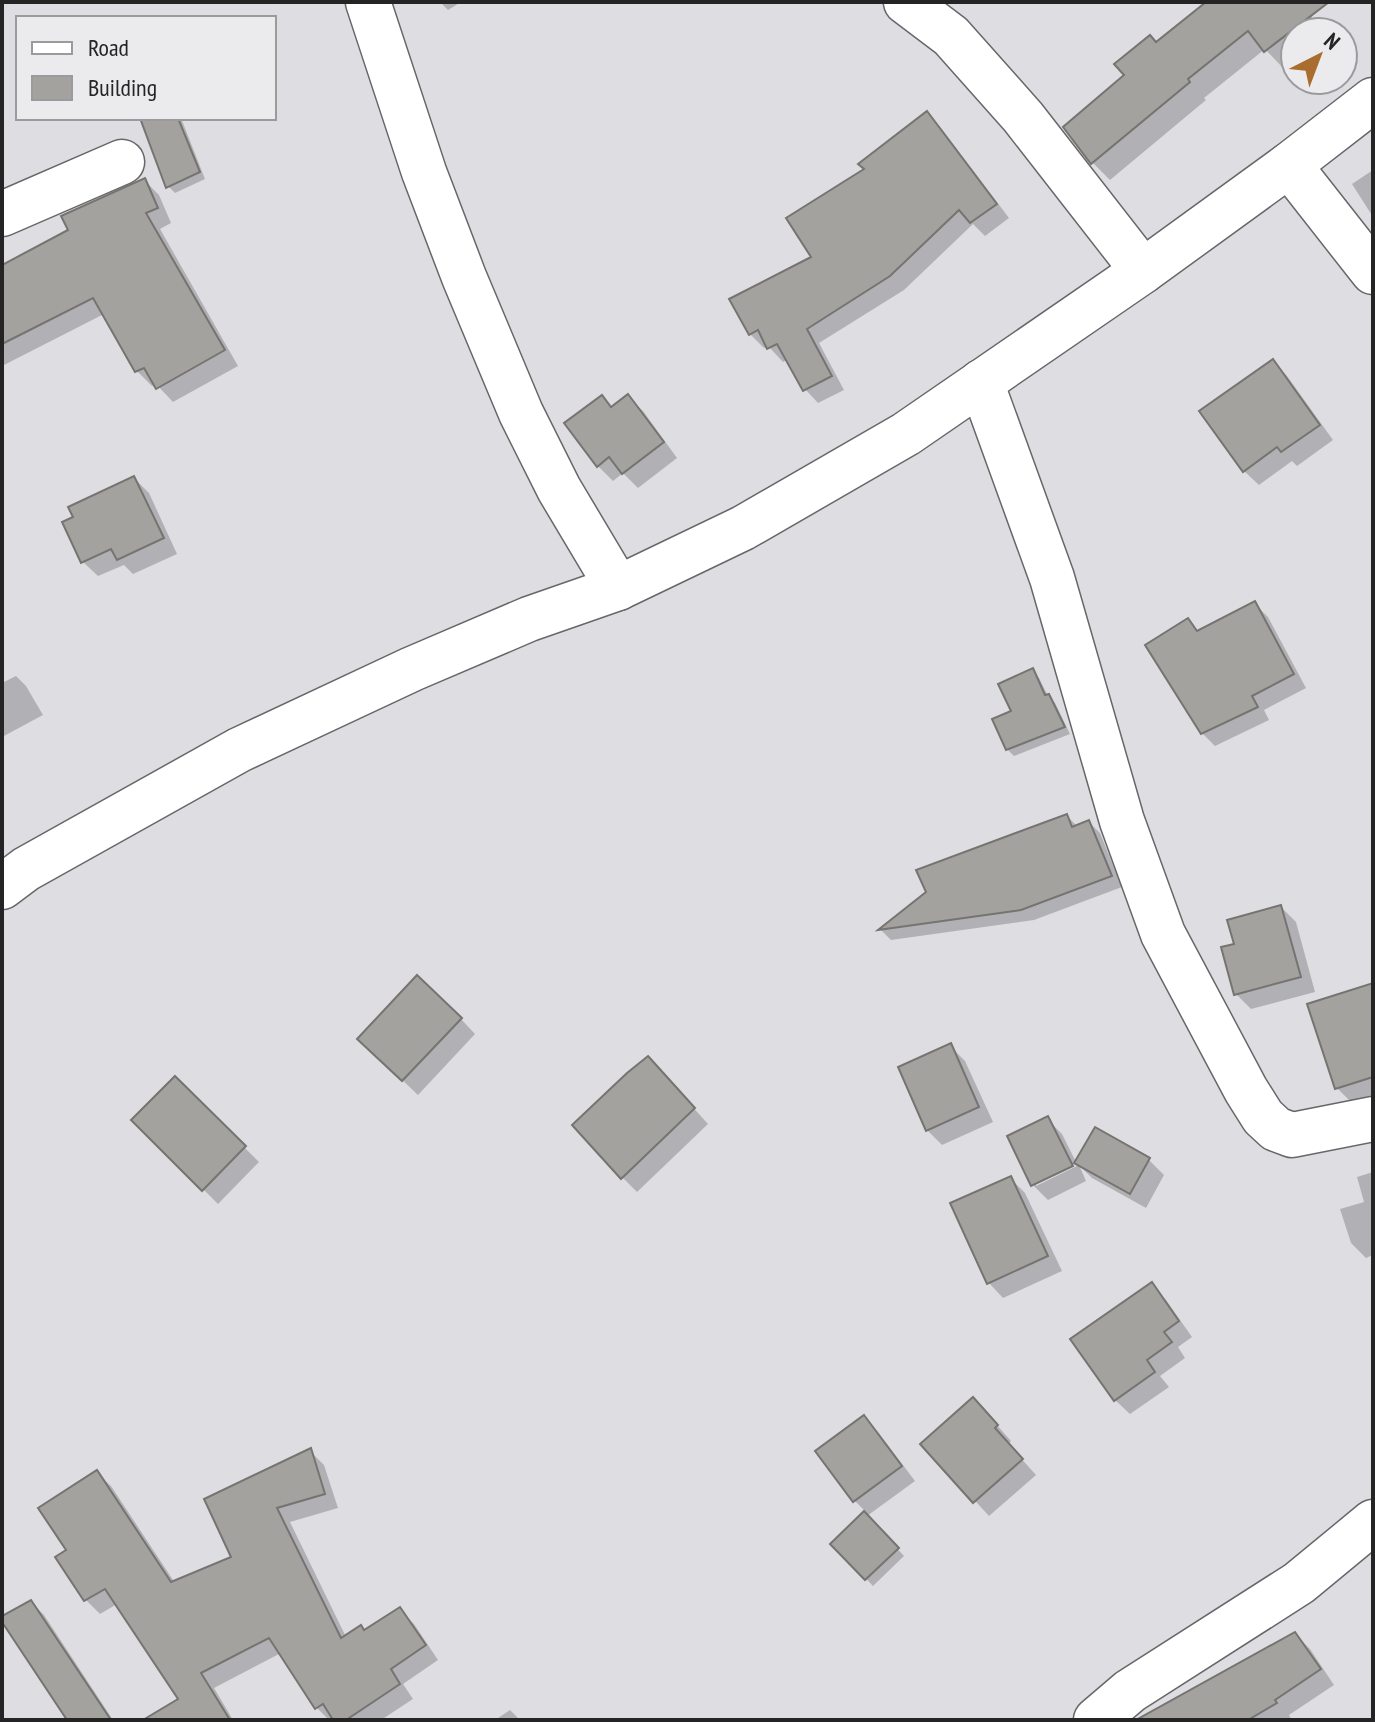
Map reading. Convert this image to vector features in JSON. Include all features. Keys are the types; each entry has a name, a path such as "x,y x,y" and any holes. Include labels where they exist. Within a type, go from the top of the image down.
{"street":[{"path":"368,2 424,172 515,399 559,489 618,588"},
{"path":"906,2 951,36 1023,117 1143,271"},
{"path":"2,887 26,869 239,750 412,669 529,619 618,588 743,528 906,434 1143,271 1373,100"},
{"path":"2,214 122,162"},
{"path":"1289,165 1373,272"},
{"path":"981,382 1052,578 1122,821 1163,934 1246,1090 1263,1117 1276,1129 1292,1135 1373,1119"},
{"path":"1096,1720 1130,1691 1299,1583 1373,1522"}],"building":[{"path":"1206,2 1329,2 1311,16 1279,16 1279,40 1264,52 1248,31 1091,164 1063,127 1124,75 1114,64 1150,35 1156,42"},
{"path":"927,111 997,204 970,223 959,210 890,276 807,329 832,376 803,391 777,344 767,349 758,330 749,335 729,299 811,257 786,218 864,169 858,164"},
{"path":"141,120 179,120 200,172 166,188"},
{"path":"145,178 158,208 146,213 225,350 156,389 144,368 135,372 93,298 2,344 2,265 68,230 61,216"},
{"path":"1273,359 1320,425 1281,452 1277,447 1243,472 1199,411"},
{"path":"628,394 664,442 622,474 609,457 597,467 564,423 602,395 611,407"},
{"path":"134,476 164,538 117,560 111,549 81,563 62,522 73,517 68,507"},
{"path":"1255,601 1294,674 1252,696 1258,707 1201,734 1145,645 1188,618 1197,631"},
{"path":"1033,668 1065,727 1006,750 992,719 1011,711 998,684"},
{"path":"1067,814 1072,827 1089,820 1112,876 1021,910 878,930 926,892 916,870"},
{"path":"1281,905 1301,977 1234,995 1221,947 1234,944 1227,920"},
{"path":"417,975 462,1018 402,1081 357,1039"},
{"path":"1373,983 1373,1077 1335,1089 1307,1004"},
{"path":"951,1043 979,1107 926,1131 898,1067"},
{"path":"648,1056 695,1108 621,1179 572,1125"},
{"path":"175,1076 246,1146 202,1191 131,1120"},
{"path":"1048,1116 1073,1166 1031,1186 1007,1136"},
{"path":"1095,1127 1150,1158 1130,1194 1074,1163"},
{"path":"1011,1176 1048,1256 987,1284 950,1203"},
{"path":"1152,1282 1179,1321 1164,1332 1172,1342 1147,1360 1155,1372 1114,1401 1070,1339"},
{"path":"973,1397 1023,1459 973,1503 920,1444"},
{"path":"864,1415 902,1466 853,1502 815,1451"},
{"path":"311,1448 325,1494 277,1508 341,1638 361,1625 364,1630 400,1607 426,1645 391,1669 400,1684 346,1720 333,1720 323,1704 315,1709 269,1638 201,1673 230,1720 143,1720 178,1699 105,1589 84,1601 55,1557 66,1550 38,1508 97,1470 171,1582 231,1557 204,1499"},
{"path":"864,1511 899,1548 865,1580 830,1544"},
{"path":"31,1600 111,1720 67,1720 2,1622 2,1616"},
{"path":"1295,1632 1321,1669 1275,1700 1277,1703 1248,1720 1136,1720"}]}
